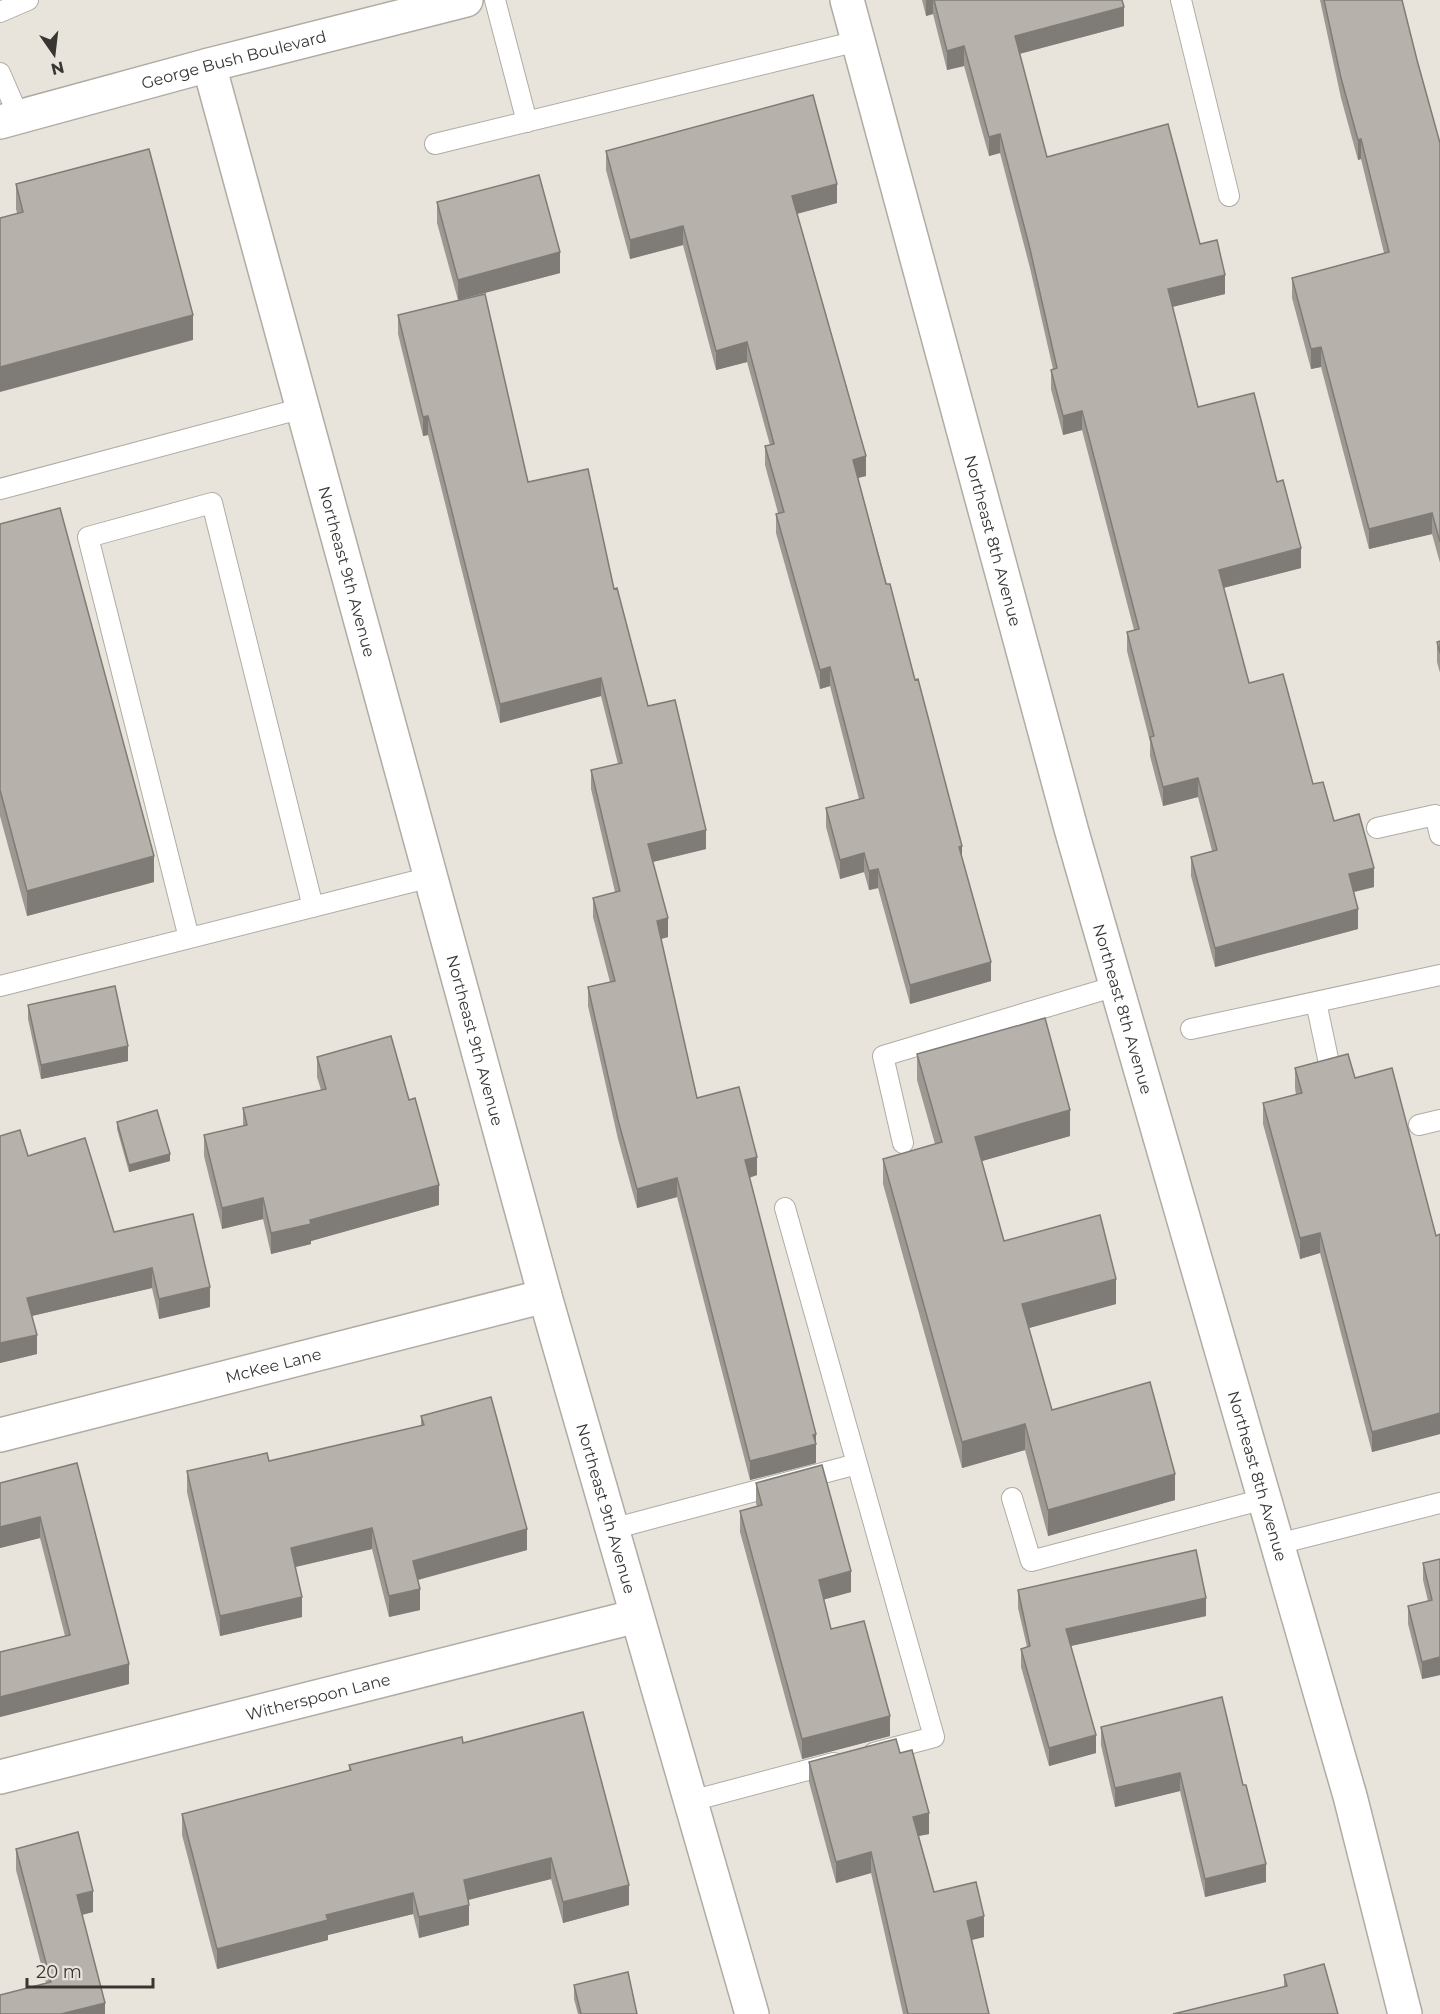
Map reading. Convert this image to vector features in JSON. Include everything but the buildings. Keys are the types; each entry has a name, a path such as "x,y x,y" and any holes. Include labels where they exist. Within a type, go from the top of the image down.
{"street":[{"name":"George Bush Boulevard","path":"10,120 209,65 398,8 466,0"},
{"name":"Northeast 8th Avenue","path":"847,0 1065,810 1350,1796 1405,2014"},
{"name":"Northeast 9th Avenue","path":"209,65 545,1296 752,2014"},
{"name":"McKee Lane","path":"0,1435 545,1296"},
{"name":"Witherspoon Lane","path":"0,1777 637,1616"}],"lane":[{"path":"0,12 28,0"},
{"path":"495,0 527,122"},
{"path":"1180,0 1229,196"},
{"path":"435,144 858,41"},
{"path":"0,73 10,120"},
{"path":"0,489 303,408"},
{"path":"189,938 88,537 212,503 313,907"},
{"path":"1377,828 1435,815 1440,836"},
{"path":"0,986 431,877"},
{"path":"1191,1029 1440,975"},
{"path":"903,1143 883,1056 1116,986"},
{"path":"1316,1002 1330,1068"},
{"path":"1419,1125 1440,1120"},
{"path":"691,1801 934,1737 785,1208"},
{"path":"612,1529 857,1464"},
{"path":"1012,1498 1031,1561 1264,1499"},
{"path":"1278,1544 1440,1503"}]}
